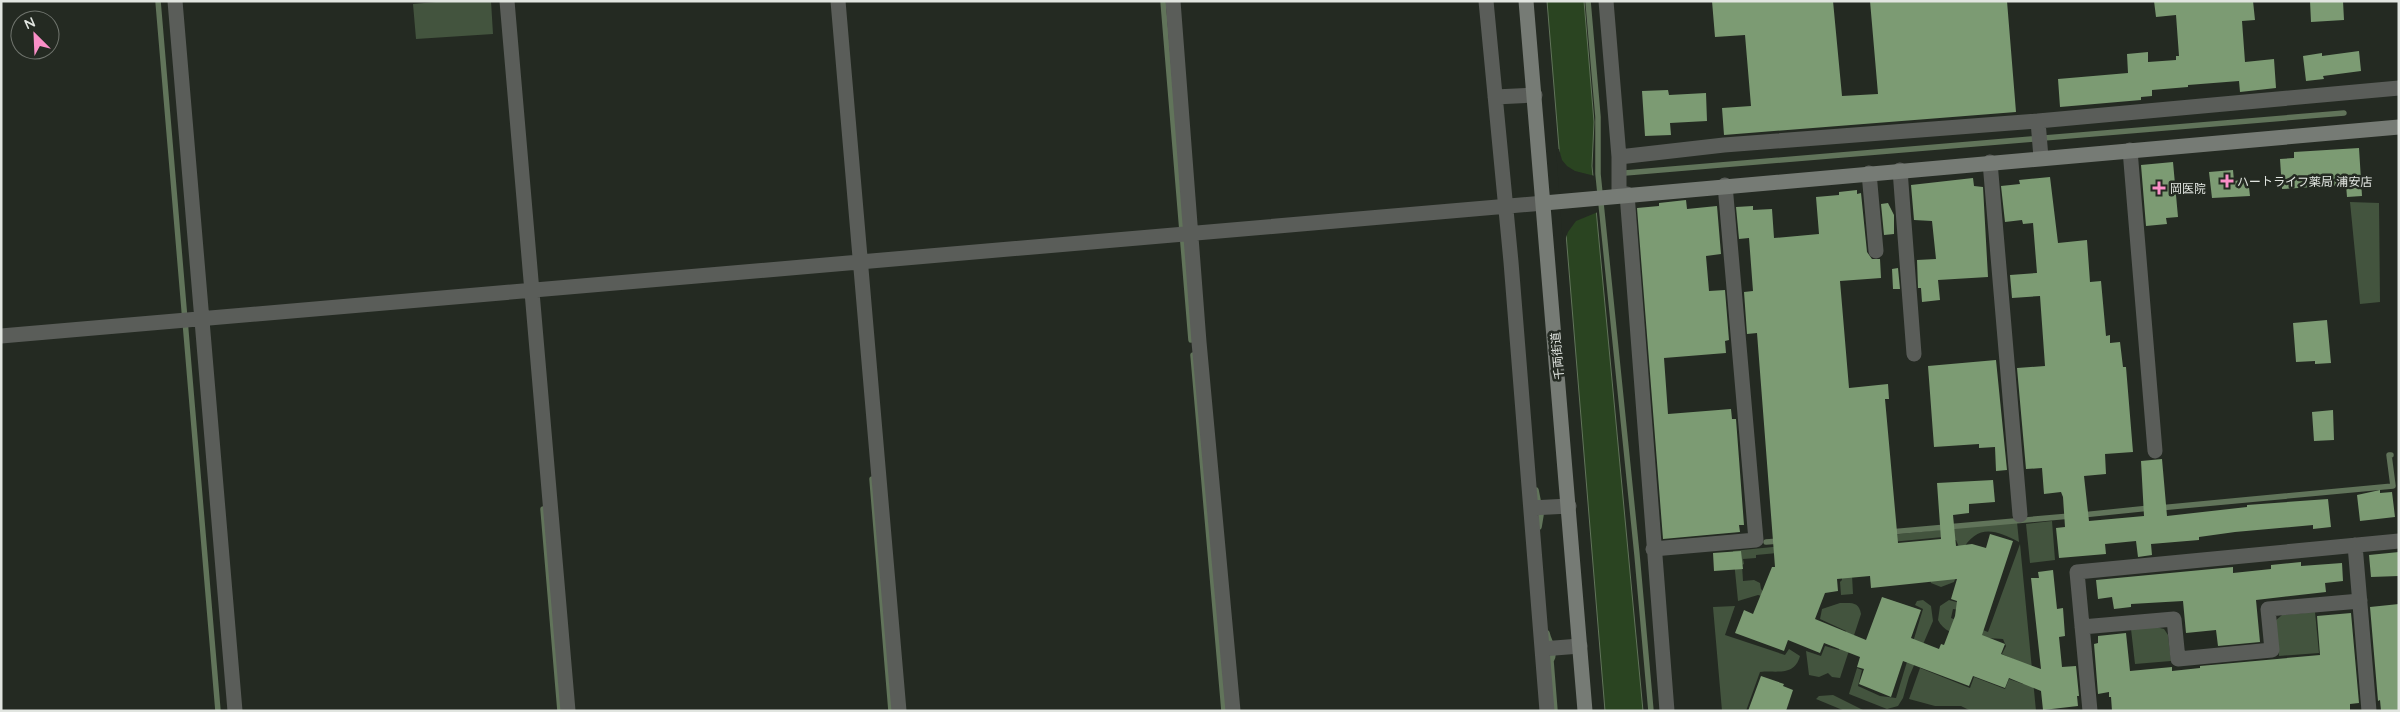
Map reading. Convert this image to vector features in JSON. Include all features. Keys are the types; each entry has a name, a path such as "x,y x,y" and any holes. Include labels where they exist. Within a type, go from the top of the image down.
{"street":[{"path":"175,1 191,320 235,711"},
{"path":"507,1 568,711"},
{"path":"838,1 899,711"},
{"path":"1173,1 1185,235 1233,711"},
{"path":"1486,1 1538,508 1549,648 1547,711"},
{"name":"千両街道","path":"1526,1 1570,506 1585,711"},
{"path":"1606,1 1619,157 1617,195 1653,549 1667,711"},
{"path":"1619,157 1724,145 2040,139 2399,88"},
{"path":"1495,98 1535,95"},
{"path":"1,336 1185,235 1990,162 2040,139 2130,150 2399,126"},
{"path":"2130,150 2155,451"},
{"path":"1990,162 2020,515"},
{"path":"1900,170 1914,354"},
{"path":"1869,173 1876,251"},
{"path":"1653,549 1756,540 1725,185"},
{"path":"1538,508 1570,506"},
{"path":"2090,711 2077,572 2399,541"},
{"path":"2355,545 2370,711"},
{"path":"2082,627 2174,618 2178,659 2234,654 2272,650 2268,609 2360,601"},
{"path":"1549,648 1580,646"}],"shaded area":[{"path":"447,1 491,1 493,34 416,39 413,4"},
{"path":"1547,1 1584,1 1594,122 1592,166 1643,711 1605,711"},
{"path":"2350,202 2379,203 2380,302 2360,304"},
{"path":"2052,521 2055,560 2030,563 2026,524"},
{"path":"2017,522 2019,542 1994,532 1980,533 1967,543 1961,552 1956,540 1944,540 1943,537 1756,555 1756,558 1743,559 1743,581 1754,580 1760,583 1761,589 1769,598 1758,595 1738,601 1733,551"},
{"path":"2020,544 2036,711 1971,711 1961,706 1935,706 1909,699 1920,668 1970,688 1974,677 2005,689 2009,679 2023,684 2029,666 2002,654 2006,646 2003,639 1958,635 1943,627 1938,620 1940,606 1949,600 1960,603 1960,610 1953,609 1951,618 1988,632"},
{"path":"1962,561 1954,582 1941,587 1931,583 1929,574"},
{"path":"1842,575 1852,575 1853,594 1841,595 1840,582"},
{"path":"1923,600 1931,606 1933,621 1909,677 1903,698 1898,706 1887,709 1849,694 1857,668 1862,670 1858,686 1880,696 1896,698 1923,609 1915,605 1917,601"},
{"path":"1840,603 1856,605 1861,614 1840,678 1832,677 1828,673 1819,677 1809,675 1806,651 1821,656 1825,646 1839,650 1846,631 1820,619 1822,609"},
{"path":"1735,606 1725,635 1785,655 1789,649 1800,656 1794,667 1789,670 1760,672 1746,711 1722,711 1713,607"},
{"path":"2315,612 2319,653 2279,656 2275,621 2282,615"},
{"path":"2156,627 2164,629 2168,635 2171,661 2135,664 2131,629"},
{"path":"1833,695 1865,711 1845,711 1816,699 1819,696"}],"pier":[{"path":"1556,149 1559,149 1562,160 1567,166 1575,171 1595,176 1598,212 1576,221 1568,232 1563,245"}],"building":[{"path":"1712,1 1833,1 1842,96 1878,94 1870,1 2007,1 2016,112 1724,135 1722,108 1751,106 1745,35 1715,37"},
{"path":"2154,1 2253,1 2255,20 2242,21 2245,62 2274,59 2276,88 2240,92 2239,81 2188,85 2188,87 2152,90 2152,96 2141,97 2141,100 2060,107 2058,79 2128,73 2127,54 2148,52 2148,62 2176,60 2176,56 2179,56 2176,15 2156,17"},
{"path":"2310,1 2343,1 2344,20 2311,22"},
{"path":"2359,51 2361,71 2323,76 2324,79 2306,81 2303,56 2322,53 2322,56"},
{"path":"1668,90 1669,95 1706,93 1707,121 1670,123 1671,135 1645,136 1642,91"},
{"path":"2359,148 2362,196 2347,197 2346,185 2282,189 2280,159 2294,158 2294,152"},
{"path":"2173,162 2178,217 2166,218 2167,224 2146,226 2141,165"},
{"path":"2233,170 2234,181 2248,179 2250,196 2212,198 2209,172"},
{"path":"2050,177 2058,243 2087,240 2090,282 2101,281 2106,336 2110,335 2110,343 2120,342 2123,367 2126,367 2133,452 2105,454 2106,474 2084,476 2089,521 2144,516 2141,461 2162,459 2167,516 2247,507 2247,505 2328,499 2331,527 2313,529 2313,525 2235,532 2199,537 2199,540 2151,544 2152,555 2138,557 2136,541 2105,544 2106,554 2059,558 2056,528 2065,527 2063,497 2061,492 2044,494 2042,468 2026,469 2017,368 2045,366 2040,296 2012,298 2010,275 2037,273 2033,223 2023,224 2022,220 2005,222 2001,186 2020,184 2019,180"},
{"path":"1973,178 1974,186 1983,187 1988,277 1938,280 1940,300 1922,302 1921,288 1918,288 1917,260 1936,259 1932,221 1914,220 1911,185"},
{"path":"1857,190 1857,194 1861,193 1867,252 1872,259 1880,259 1881,278 1840,281 1849,388 1888,384 1889,399 1885,399 1898,543 1941,539 1937,483 1993,480 1995,502 1969,504 1969,513 1953,515 1956,546 1972,544 1986,548 1990,534 2013,541 1982,635 2005,644 2001,654 2041,669 2031,578 2039,578 2038,572 2053,570 2057,609 2063,608 2065,636 2059,637 2062,667 2076,666 2078,706 2043,710 2041,691 2009,678 2005,688 1973,676 1969,686 1903,661 1891,697 1859,684 1864,669 1857,667 1860,657 1824,643 1820,653 1788,640 1784,651 1735,633 1744,610 1753,614 1772,567 1775,567 1757,333 1747,334 1744,292 1753,291 1749,238 1739,239 1736,207 1753,206 1753,210 1772,209 1774,238 1819,234 1816,197 1839,195 1839,192","holes":["1870,576 1871,588 1957,579 1951,599 1957,601 1955,616 1944,645 1941,644 1939,649 1911,638 1921,610 1882,597 1866,640 1815,619 1825,593 1838,591 1837,579"]},
{"path":"1686,200 1687,209 1717,206 1721,254 1706,256 1709,291 1725,290 1729,340 1725,341 1726,353 1664,358 1668,414 1731,409 1732,419 1736,419 1744,525 1739,525 1740,532 1663,539 1637,208 1659,206 1659,203"},
{"path":"1888,203 1894,215 1894,234 1884,235 1881,204"},
{"path":"1898,268 1900,289 1893,289 1892,269"},
{"path":"2327,320 2331,363 2315,364 2315,361 2296,362 2293,323"},
{"path":"1996,360 2007,470 1996,471 1995,447 1979,448 1979,444 1934,447 1928,366"},
{"path":"2333,410 2334,440 2314,441 2312,412"},
{"path":"2380,490 2380,493 2392,492 2395,517 2360,521 2357,495"},
{"path":"1741,551 1743,569 1714,571 1713,553"},
{"path":"2399,552 2399,576 2371,577 2369,555"},
{"path":"2301,562 2301,566 2342,563 2343,581 2325,583 2326,592 2256,600 2260,642 2218,646 2216,630 2186,633 2183,601 2131,604 2131,607 2114,609 2112,597 2098,599 2096,580 2233,567 2233,573 2271,569 2271,565"},
{"path":"2399,604 2399,711 2381,711 2380,700 2378,701 2370,607"},
{"path":"2351,613 2359,703 2350,704 2350,711 2112,711 2109,692 2098,694 2094,644 2098,643 2098,636 2126,633 2130,671 2172,667 2172,671 2200,668 2200,666 2320,655 2317,616"},
{"path":"1761,676 1784,684 1783,686 1793,690 1786,711 1748,711"}],"waterway":[{"path":"158,1 218,711"},
{"path":"1163,1 1191,340"},
{"path":"1588,1 1598,117 1598,174 1651,711"},
{"path":"1625,173 2344,113"},
{"path":"1193,355 1224,711"},
{"path":"2159,508 2393,486 2389,455 2391,455"},
{"path":"872,479 891,711"},
{"path":"1536,490 1541,515 1539,527"},
{"path":"2082,515 2150,508"},
{"path":"543,509 560,711"},
{"path":"1890,532 2070,516"},
{"path":"1766,542 1779,541"},
{"path":"1547,633 1553,650 1551,661 1555,711"}],"place":[{"name":"ハートライフ薬局 浦安店","path":"2227,181"},
{"name":"岡医院","path":"2159,188"}]}
